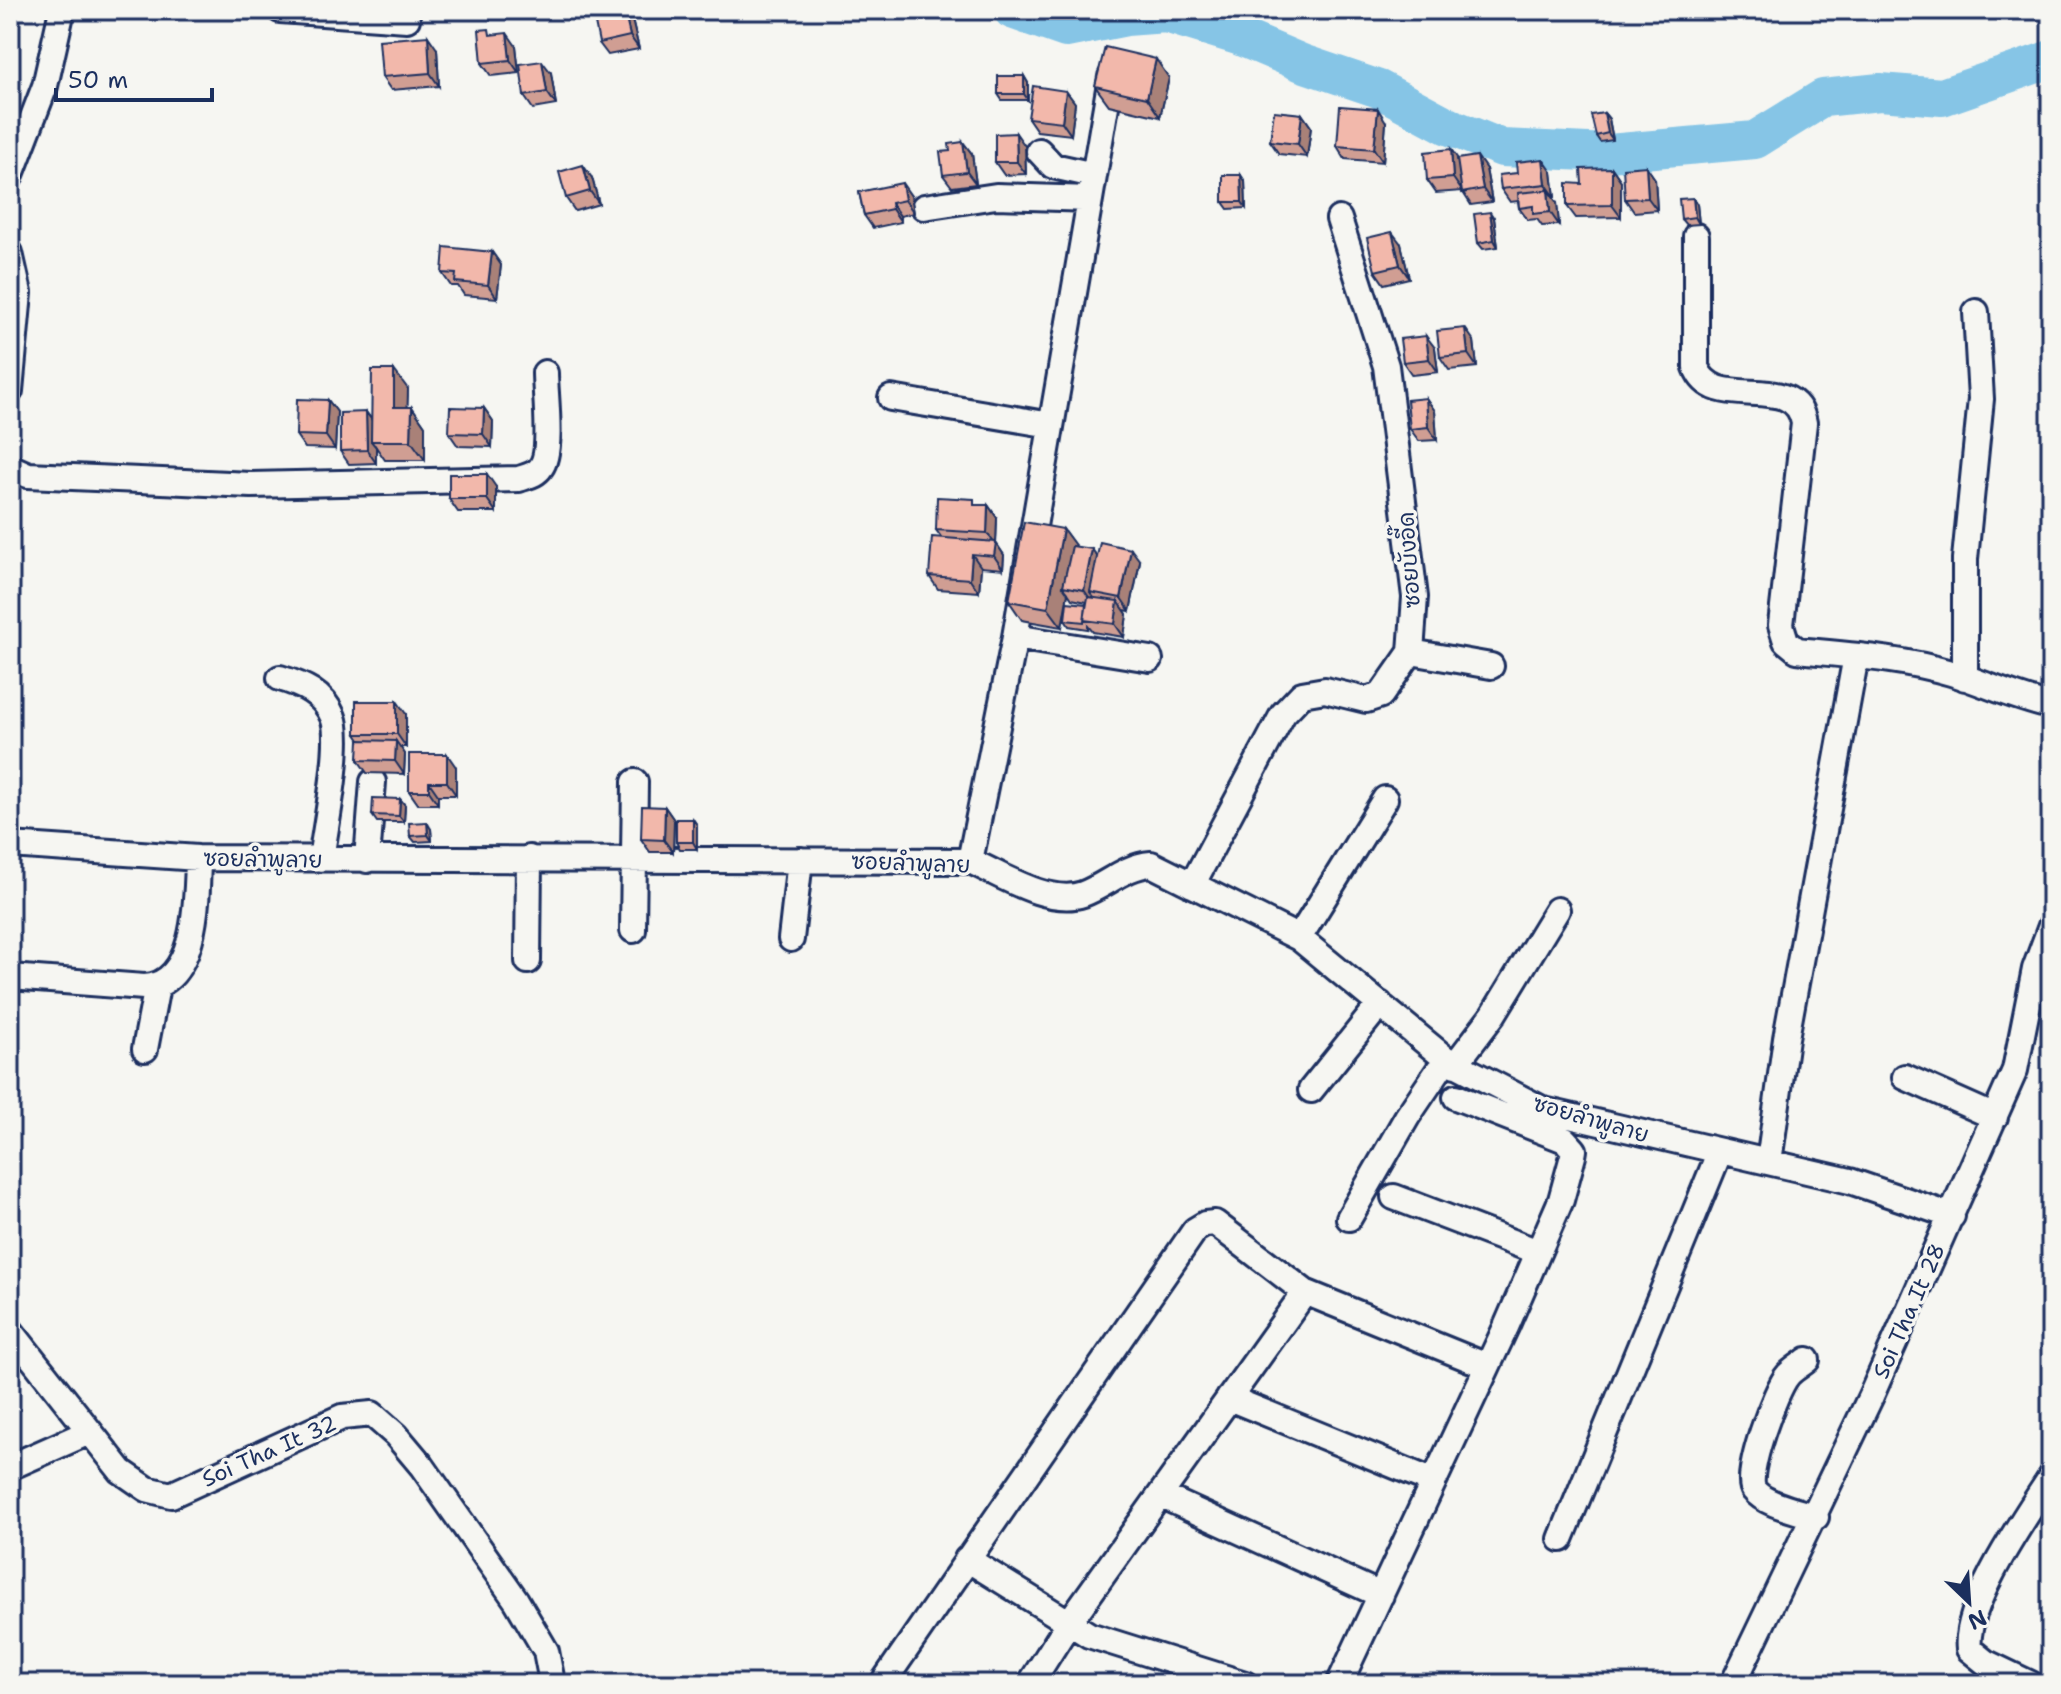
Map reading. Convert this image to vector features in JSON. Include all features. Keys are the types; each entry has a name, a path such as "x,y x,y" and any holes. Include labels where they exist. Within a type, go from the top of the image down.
{"street":[{"path":"10,177 19,128 45,86 62,10"},
{"path":"280,10 407,19"},
{"path":"970,861 1015,637 1111,77"},
{"path":"1039,151 1053,166 1092,187"},
{"path":"924,207 996,196 1092,187"},
{"name":"ซอยบังอี๊ด","path":"1339,219 1386,366 1415,597 1411,652"},
{"path":"1696,236 1696,367 1701,382 1713,389 1790,397 1801,408 1804,423 1781,625 1786,641 1797,650 1902,662 1965,678 2051,706"},
{"path":"10,253 19,293 10,391"},
{"path":"1965,678 1965,559 1981,399 1976,312"},
{"path":"10,467 28,475 251,485 519,479 532,475 542,466 547,450 545,373"},
{"path":"891,398 1051,425"},
{"path":"1015,637 1150,659"},
{"path":"1192,885 1283,714 1302,694 1325,690 1366,700 1381,695 1411,652 1491,666"},
{"path":"1769,1162 1786,1038 1856,656"},
{"path":"280,678 305,686 318,696 334,720 336,742 321,859"},
{"path":"367,860 373,782"},
{"path":"633,930 635,782"},
{"path":"1299,938 1385,799"},
{"name":"ซอยลำพูลาย","path":"10,845 198,858 970,861 1048,894 1066,896 1082,894 1136,865 1151,864 1299,938 1451,1062 1544,1110 1850,1181 1952,1216"},
{"path":"10,977 157,986 177,973 184,955 197,899 198,858"},
{"path":"528,961 529,858"},
{"path":"791,939 800,860"},
{"path":"1349,1218 1407,1117 1493,1015 1557,910"},
{"name":"Soi Tha It 28","path":"1733,1684 1816,1517 1995,1117 2023,1044 2035,969 2051,926"},
{"path":"145,1049 157,986"},
{"path":"1311,1090 1380,1004"},
{"path":"1905,1077 1995,1117"},
{"path":"1339,1684 1561,1200 1574,1150 1565,1140 1456,1097"},
{"path":"1561,1539 1720,1151"},
{"path":"1394,1197 1538,1252"},
{"path":"882,1684 1195,1230 1205,1224 1215,1223 1305,1292 1487,1366"},
{"path":"1030,1684 1068,1624 1305,1292"},
{"name":"Soi Tha It 32","path":"10,1330 121,1471 147,1489 171,1495 342,1417 372,1414 422,1466 516,1600 546,1651 551,1677 547,1684"},
{"path":"1807,1360 1788,1375 1780,1387 1751,1467 1750,1482 1754,1491 1768,1499 1816,1517"},
{"path":"1229,1398 1432,1481"},
{"path":"10,1467 89,1432"},
{"path":"2031,1684 1985,1662 1969,1649 1967,1633 2005,1549 2051,1477"},
{"path":"1160,1495 1381,1595"},
{"path":"967,1559 1089,1635 1245,1684"}],"building":[{"path":"624,10 630,36 599,43 593,13"},
{"path":"489,29 490,35 507,33 510,60 482,63 479,30"},
{"path":"428,36 430,73 382,77 379,40"},
{"path":"1105,47 1156,59 1147,98 1095,86"},
{"path":"542,61 547,92 524,96 520,64"},
{"path":"998,76 1024,76 1024,94 998,94"},
{"path":"1033,86 1066,91 1062,122 1028,118"},
{"path":"1340,106 1378,109 1374,149 1337,146"},
{"path":"1274,111 1302,114 1298,144 1270,141"},
{"path":"1604,113 1608,133 1596,136 1591,115"},
{"path":"1016,133 1017,162 995,162 995,134"},
{"path":"963,142 967,172 943,175 940,152 950,151 949,144"},
{"path":"1451,149 1453,178 1427,180 1425,152"},
{"path":"1477,156 1483,189 1462,193 1457,159"},
{"path":"1543,159 1546,184 1501,189 1499,175 1517,173 1516,162"},
{"path":"583,165 590,191 566,198 559,172"},
{"path":"1646,166 1648,198 1625,199 1623,168"},
{"path":"1612,168 1612,205 1567,206 1567,183 1582,184 1581,169"},
{"path":"1223,175 1241,175 1242,202 1223,202"},
{"path":"902,183 905,200 891,203 892,209 864,215 859,192"},
{"path":"1548,190 1550,212 1533,214 1533,206 1519,208 1518,193"},
{"path":"1693,198 1695,217 1681,219 1679,199"},
{"path":"1490,212 1494,240 1478,243 1474,214"},
{"path":"1392,232 1400,265 1375,271 1367,238"},
{"path":"444,247 492,252 488,285 455,282 456,274 442,273"},
{"path":"1465,328 1468,354 1440,357 1437,331"},
{"path":"1426,336 1429,359 1403,362 1400,339"},
{"path":"372,370 394,370 394,407 412,407 411,441 371,441"},
{"path":"1426,398 1428,427 1410,429 1407,400"},
{"path":"297,399 328,400 326,436 296,435"},
{"path":"450,407 484,408 483,434 449,433"},
{"path":"366,412 367,450 340,451 340,413"},
{"path":"449,474 487,474 487,499 449,499"},
{"path":"937,497 974,499 974,505 988,505 987,533 936,530"},
{"path":"1024,522 1063,529 1048,608 1009,601"},
{"path":"932,537 996,542 994,556 972,554 970,579 929,576"},
{"path":"1100,542 1131,549 1121,598 1090,592"},
{"path":"1072,546 1092,549 1084,590 1063,586"},
{"path":"1088,597 1118,601 1115,624 1084,620"},
{"path":"1067,602 1086,604 1084,622 1065,620"},
{"path":"356,701 397,701 397,734 356,734"},
{"path":"359,740 396,741 395,761 358,760"},
{"path":"409,754 447,754 447,782 429,782 429,791 409,791"},
{"path":"373,798 400,799 399,816 372,815"},
{"path":"642,806 665,807 664,840 641,839"},
{"path":"676,819 693,819 693,842 676,842"},
{"path":"427,822 428,835 410,836 409,823"}],"waterway":[{"path":"1012,10 1066,29 1126,17 1166,14 1238,36 1302,63 1379,89 1448,126 1502,148 1609,153 1755,140 1823,98 1880,92 1942,97 2051,59"}]}
